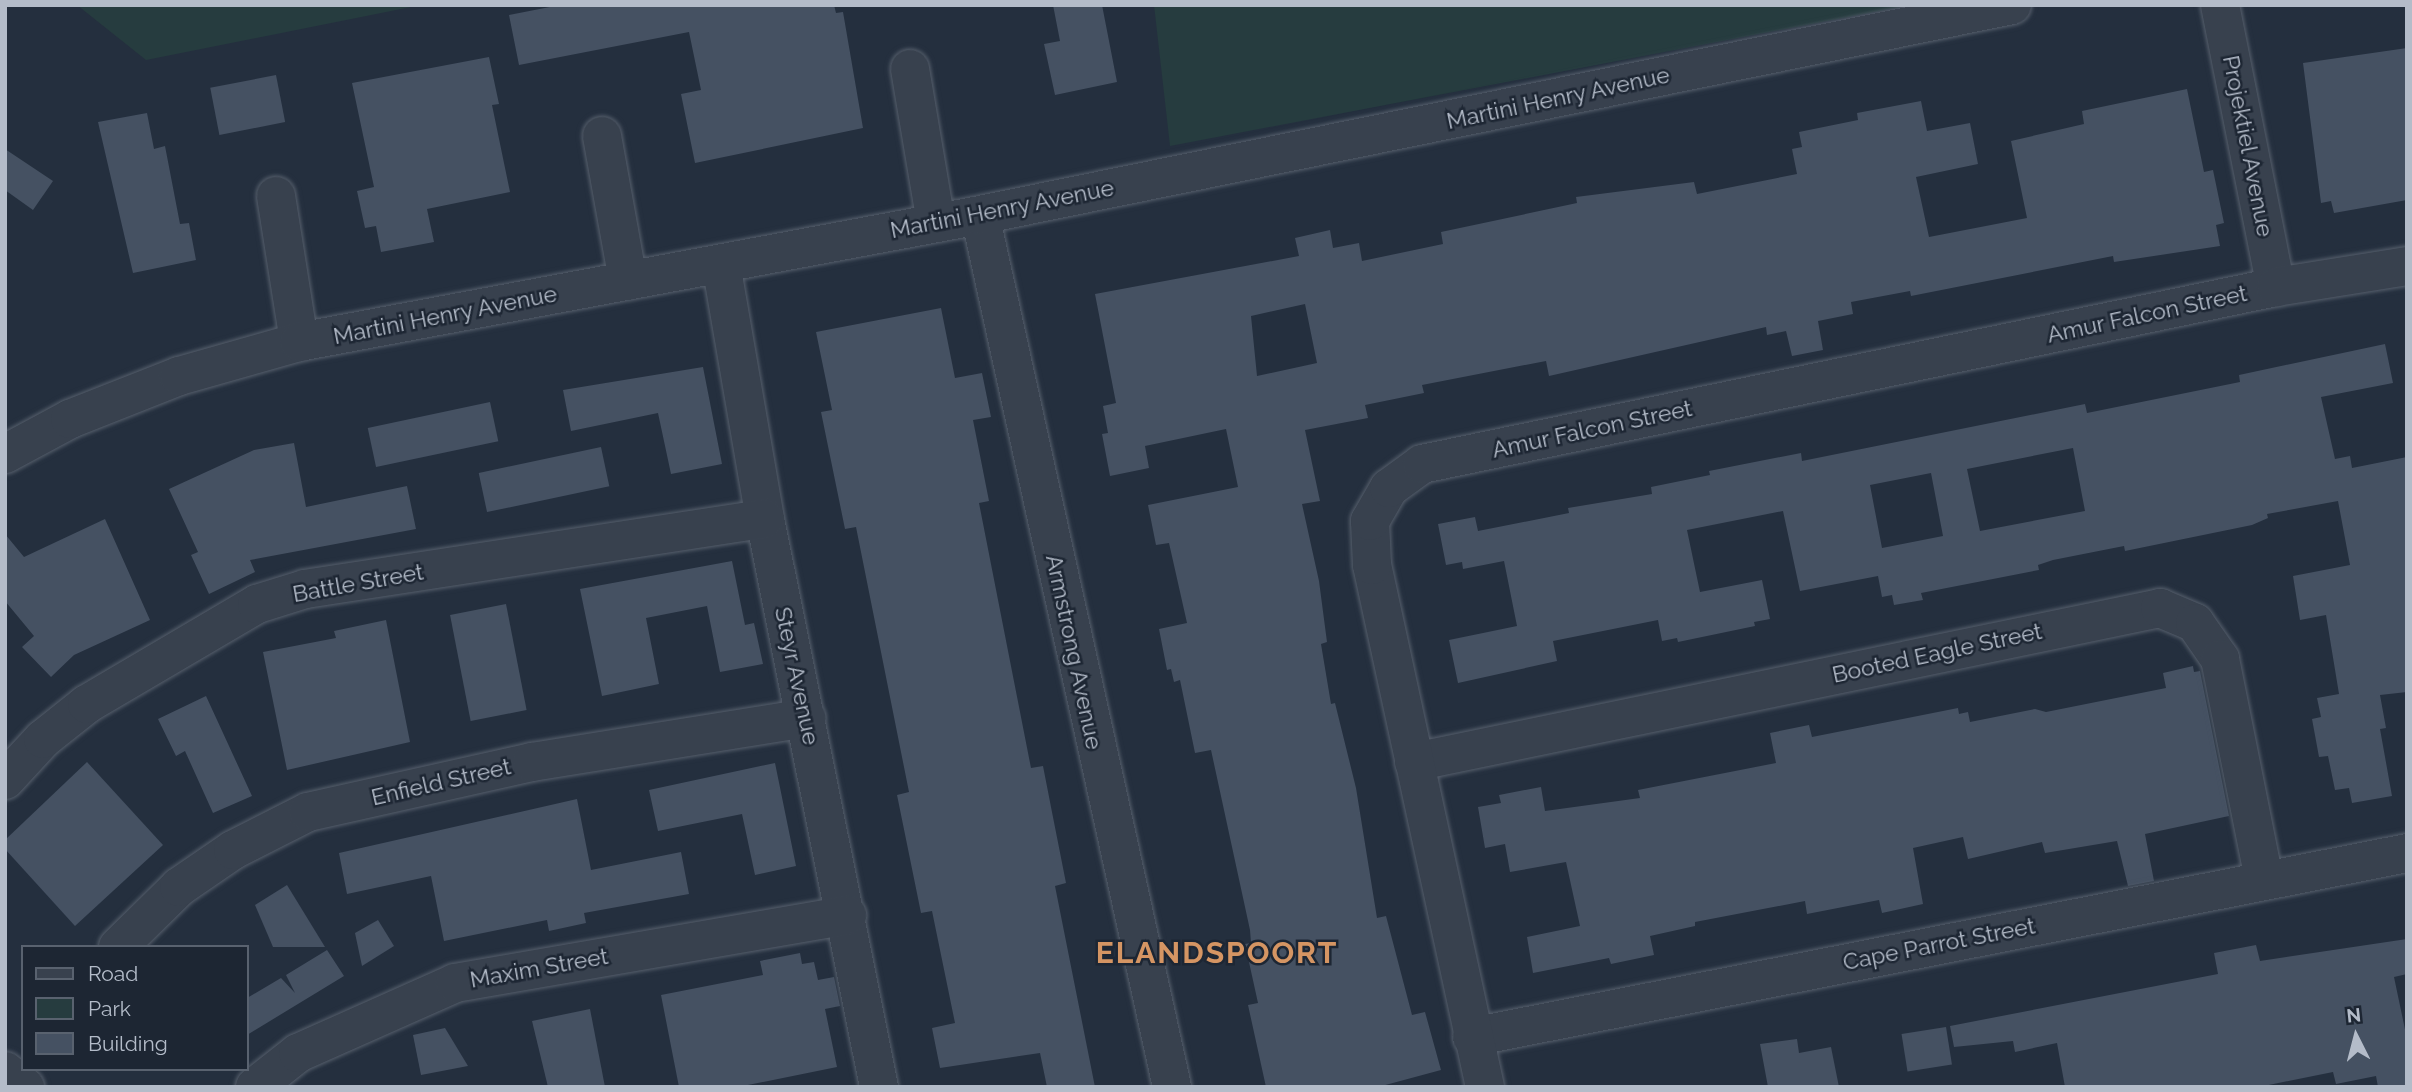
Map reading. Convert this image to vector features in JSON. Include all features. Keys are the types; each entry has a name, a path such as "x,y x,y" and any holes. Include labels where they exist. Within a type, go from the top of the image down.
{"street":[{"name":"Martini Henry Avenue","path":"5,454 69,419 179,376 299,342 979,215 2012,5"},
{"name":"Projektiel Avenue","path":"2220,5 2276,287"},
{"path":"910,69 936,222"},
{"path":"601,136 628,281"},
{"path":"276,197 299,342"},
{"name":"Armstrong Avenue","path":"979,215 1172,1087"},
{"name":"Steyr Avenue","path":"721,264 765,519 848,915 878,1087"},
{"name":"Amur Falcon Street","path":"1485,1087 1472,1037 1372,565 1370,521 1389,488 1422,464 2276,287 2407,266"},
{"name":"Battle Street","path":"5,780 43,739 87,704 257,604 304,589 765,519"},
{"name":"Booted Eagle Street","path":"1414,762 2160,608 2195,623 2220,659 2264,879"},
{"name":"Enfield Street","path":"120,945 180,887 233,850 308,812 533,762 806,719"},
{"name":"Cape Parrot Street","path":"1472,1037 2264,879 2407,853"},
{"name":"Maxim Street","path":"255,1087 299,1053 455,983 848,915"}],"green space":[{"path":"77,5 421,5 146,60"},
{"path":"1154,5 1912,5 1170,146"}],"building":[{"path":"560,5 834,5 836,13 843,12 863,128 695,163 681,94 701,90 689,32 519,65 509,15"},
{"path":"1053,5 1102,5 1117,82 1055,95 1044,44 1060,41"},
{"path":"2407,48 2407,200 2334,213 2331,201 2321,203 2303,63"},
{"path":"489,57 499,104 492,105 510,192 427,209 434,242 381,252 376,226 365,228 357,191 374,187 352,83"},
{"path":"276,75 285,122 219,135 210,88"},
{"path":"2187,89 2204,172 2213,170 2224,223 2216,225 2220,246 2114,262 2113,256 1911,296 1910,291 1851,302 1853,314 1818,321 1823,350 1792,356 1786,331 1767,335 1766,327 1549,376 1546,361 1422,385 1424,393 1365,405 1368,418 1305,430 1320,501 1302,504 1319,581 1327,642 1321,644 1331,704 1335,703 1356,788 1377,918 1386,916 1412,1015 1425,1012 1441,1070 1378,1087 1266,1087 1248,1005 1258,1003 1245,944 1251,943 1250,930 1211,750 1195,753 1180,680 1174,682 1171,669 1167,670 1159,629 1187,623 1169,543 1156,545 1148,505 1238,487 1226,429 1145,446 1149,468 1110,476 1102,434 1108,433 1103,406 1116,403 1095,294 1299,256 1295,238 1330,230 1333,248 1359,243 1362,261 1443,244 1441,232 1577,203 1576,197 1694,182 1697,194 1797,174 1792,149 1802,147 1799,132 1858,120 1857,113 1921,101 1927,131 1970,123 1978,164 1916,177 1929,237 2027,218 2011,141 2084,124 2082,111","holes":["1305,304 1317,363 1257,376 1251,316"]},
{"path":"147,113 154,149 165,146 180,224 189,223 196,260 133,273 98,122"},
{"path":"5,149 53,181 33,210 5,190"},
{"path":"941,308 955,378 982,373 991,417 973,420 989,501 979,503 1031,768 1043,766 1066,883 1055,886 1095,1087 1047,1087 1040,1053 940,1068 932,1028 955,1023 932,911 921,913 897,795 909,792 856,527 845,529 821,412 832,410 816,332"},
{"path":"2385,344 2393,383 2321,397 2335,459 2350,456 2352,468 2407,457 2407,692 2380,695 2386,728 2380,729 2392,796 2352,803 2349,788 2335,790 2328,756 2319,757 2312,719 2321,717 2317,698 2339,694 2326,615 2300,620 2293,576 2350,565 2338,501 2267,514 2268,518 2252,525 2125,551 2124,546 2053,560 2038,565 2039,570 1921,593 1923,600 1894,605 1892,595 1882,597 1878,576 1800,591 1783,511 1687,530 1700,592 1762,580 1770,619 1754,622 1755,626 1678,642 1677,638 1662,641 1658,620 1553,641 1557,661 1458,683 1449,640 1517,626 1504,561 1463,569 1462,562 1446,565 1438,524 1475,517 1478,531 1569,513 1568,508 1652,494 1651,487 1710,475 1709,471 1801,453 1802,461 2085,404 2087,413 2240,382 2239,375","holes":["2073,448 2085,511 1980,531 1967,469","1931,473 1943,536 1882,548 1870,485"]},
{"path":"703,367 722,464 671,474 658,413 571,431 563,390"},
{"path":"490,402 498,441 376,467 368,428"},
{"path":"294,443 306,507 407,486 416,529 250,560 255,572 209,594 191,555 198,552 169,489 254,450"},
{"path":"601,447 609,486 487,512 479,473"},
{"path":"105,519 150,620 74,655 51,677 22,647 34,636 5,601 5,534 24,557"},
{"path":"732,561 745,625 754,623 763,664 720,672 707,606 646,618 659,684 602,696 580,589"},
{"path":"506,604 527,710 471,721 450,615"},
{"path":"386,620 410,742 287,770 263,652 336,638 334,631"},
{"path":"2193,666 2194,672 2200,671 2229,816 2145,834 2154,881 2128,886 2117,841 2045,853 2042,842 1968,859 1963,837 1913,848 1923,904 1882,913 1879,900 1807,914 1805,901 1695,922 1695,926 1650,936 1654,955 1611,964 1609,958 1533,973 1527,937 1580,926 1566,862 1510,872 1505,844 1485,848 1478,807 1501,803 1499,795 1541,787 1545,811 1640,798 1638,790 1776,763 1770,733 1809,725 1812,737 1958,708 1959,714 1968,712 1970,722 2035,709 2046,712 2166,688 2163,673"},
{"path":"206,696 252,796 213,813 185,751 176,756 158,719"},
{"path":"87,762 163,845 75,926 5,849 5,840"},
{"path":"775,763 796,866 755,875 742,814 658,831 649,790"},
{"path":"577,799 591,870 681,852 689,894 584,913 586,923 549,931 547,920 444,941 431,876 347,894 339,853"},
{"path":"287,885 325,947 273,947 255,905"},
{"path":"378,920 394,946 362,966 355,933"},
{"path":"2407,939 2407,974 2394,977 2407,1039 2407,1087 2378,1087 2376,1076 2336,1084 2333,1072 2259,1087 2065,1087 2057,1043 2015,1052 2013,1041 1954,1047 1950,1026 2218,974 2214,953 2256,945 2260,961"},
{"path":"327,950 344,976 248,1034 248,997 281,978 295,993 286,975"},
{"path":"800,953 802,964 814,962 818,980 834,977 840,1006 825,1009 837,1067 738,1087 679,1087 661,995 763,975 760,961"},
{"path":"590,1009 605,1087 548,1087 532,1021"},
{"path":"1946,1027 1952,1065 1907,1072 1902,1034"},
{"path":"445,1028 468,1066 421,1075 413,1035"},
{"path":"1797,1039 1799,1053 1831,1047 1839,1087 1768,1087 1760,1044"}],"district":[{"name":"ELANDSPOORT","path":"1217,953"}]}
